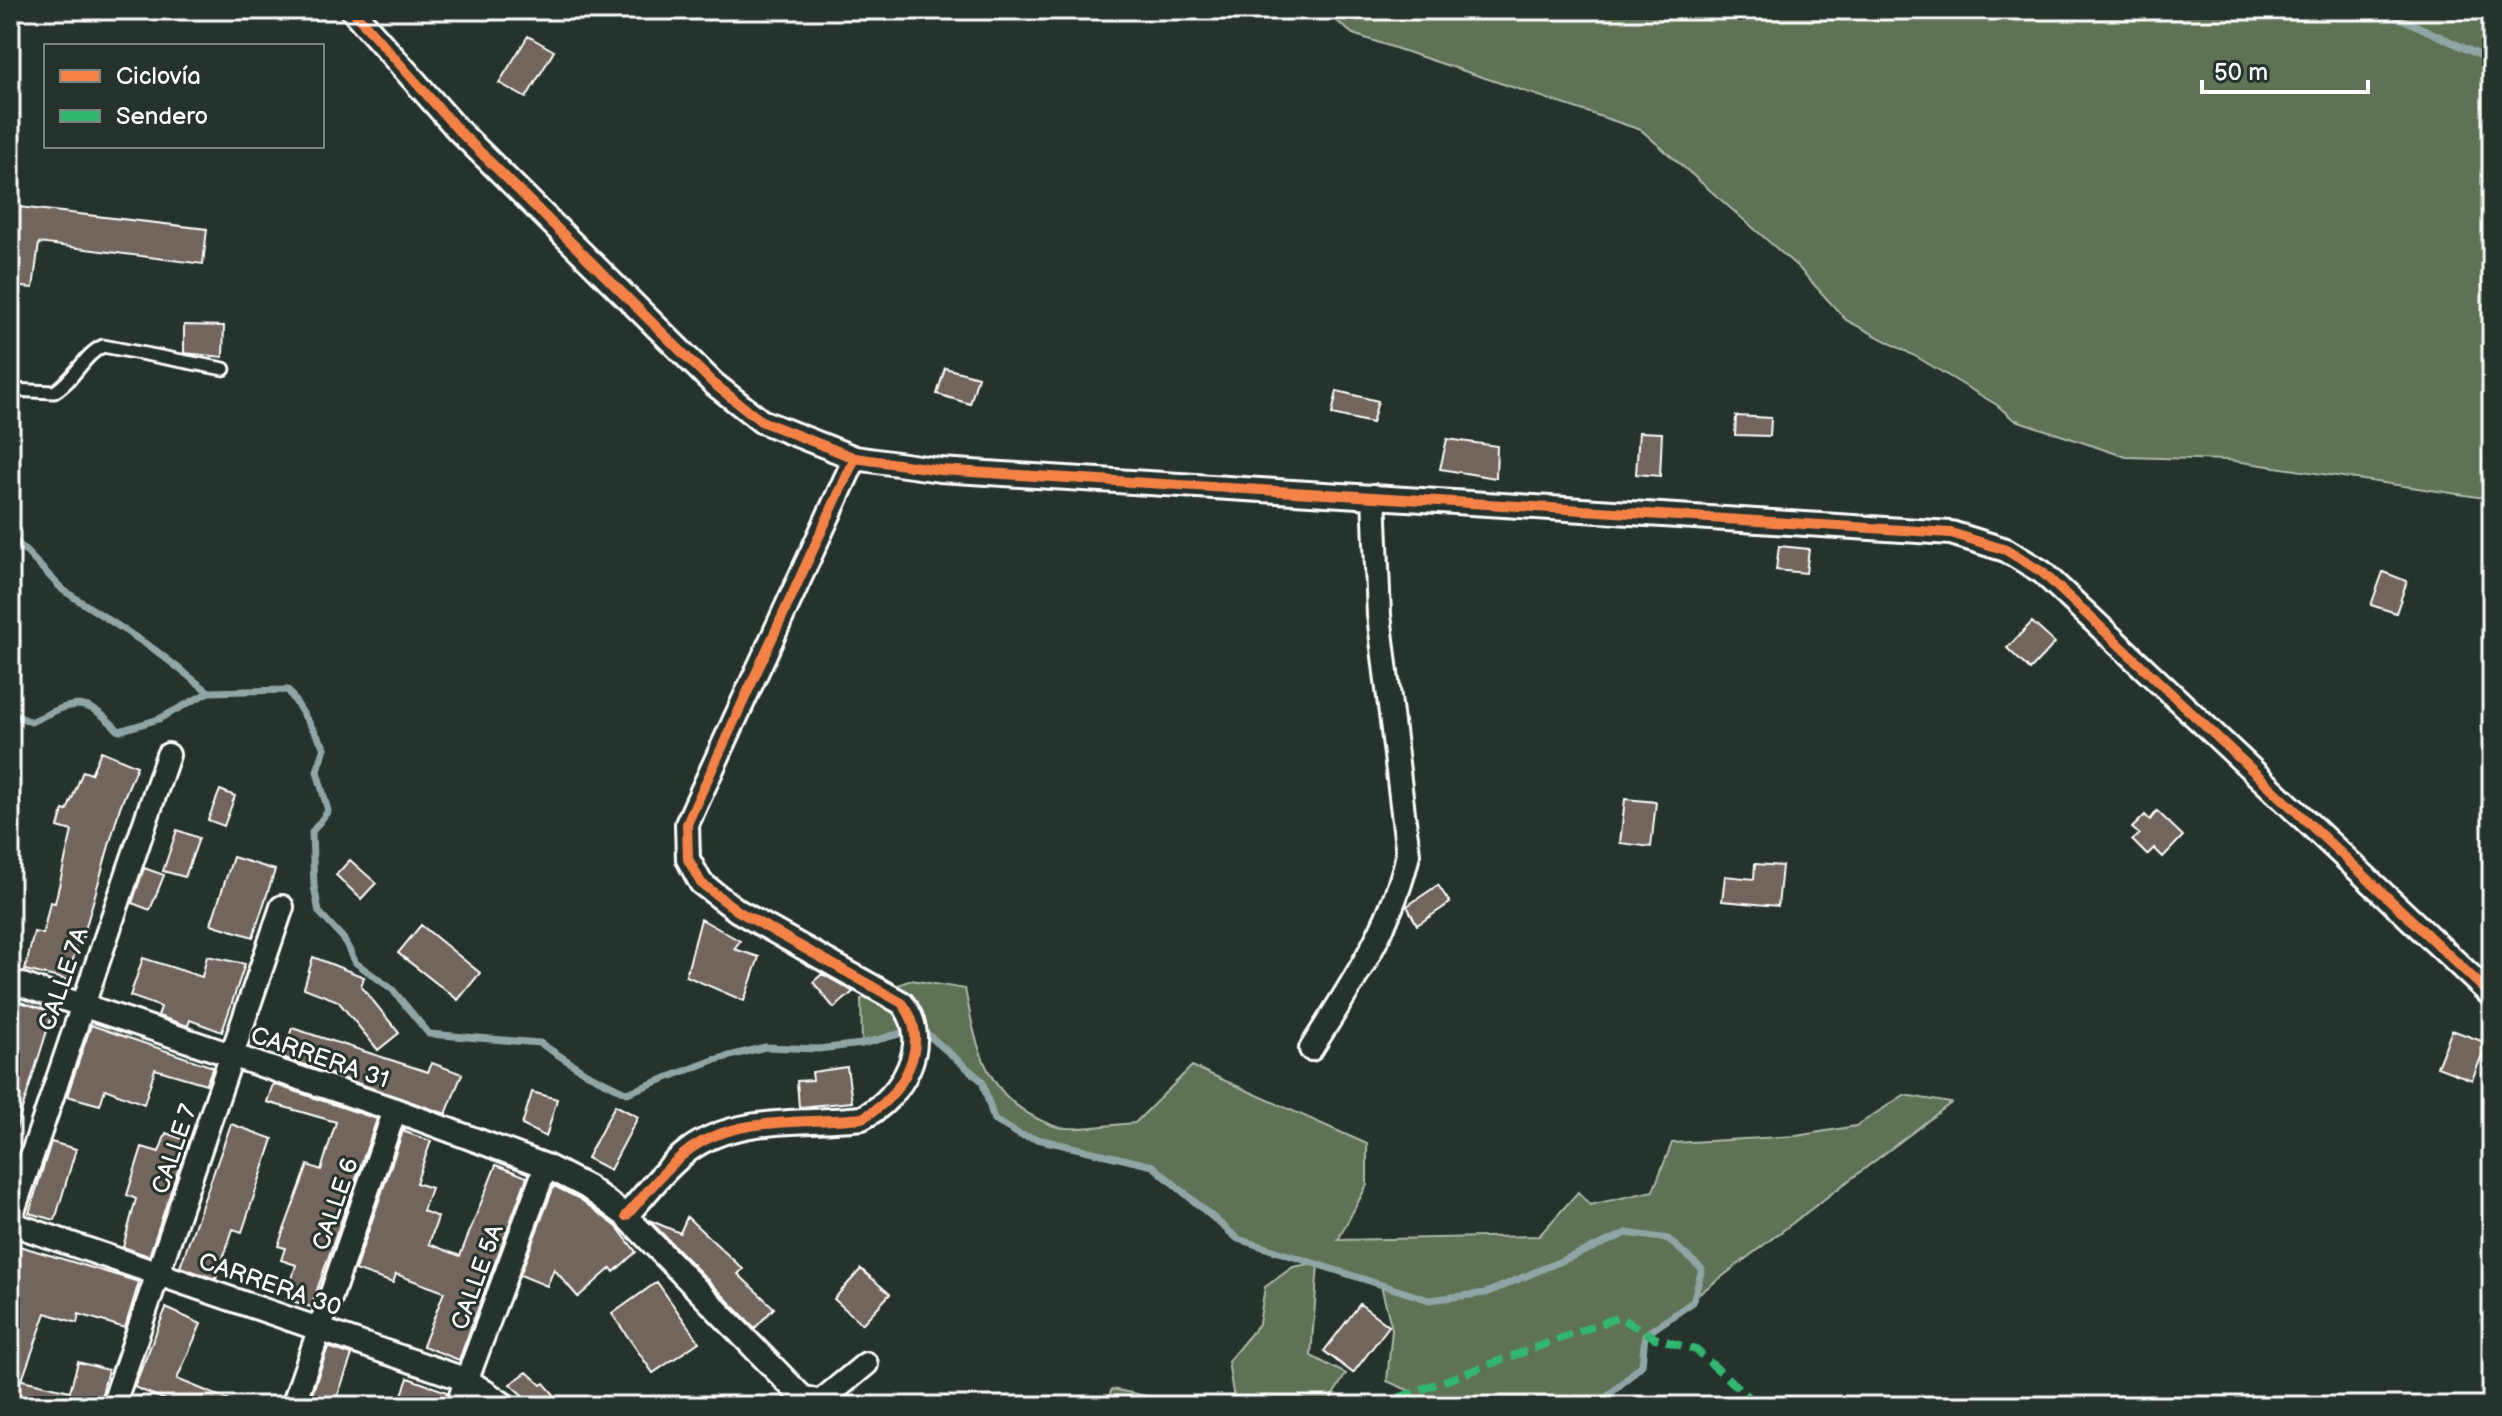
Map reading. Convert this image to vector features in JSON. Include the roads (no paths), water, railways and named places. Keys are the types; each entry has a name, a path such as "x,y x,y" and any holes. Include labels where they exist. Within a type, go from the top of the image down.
{"street":[{"path":"352,10 458,130 713,383 761,421 855,458 940,470 1951,533 2006,550 2042,572 2492,996"},
{"path":"626,1216 661,1176 705,1140 731,1130 862,1118 877,1111 899,1087 911,1059 917,1037 915,1022 902,1003 738,911 701,883 688,859 687,824 855,458"},
{"path":"1311,1049 1365,961 1403,877 1408,854 1379,615 1374,496"},
{"name":"CALLE 7A","path":"10,1222 168,755"},
{"name":"CALLE 7","path":"113,1406 282,907"},
{"name":"CARRERA 31","path":"10,981 395,1110 546,1166 606,1199 626,1216 802,1397 820,1402 866,1364"},
{"name":"CALLE 6","path":"293,1406 395,1110"},
{"name":"CALLE 5A","path":"457,1406 546,1166"},
{"name":"CARRERA 30","path":"10,1222 467,1380 506,1406"}],"lane":[{"path":"10,390 54,392 77,374 94,350 103,346 224,369"}],"waterway":[{"path":"2383,10 2492,61"},
{"path":"10,535 63,590 155,650 209,692 288,690 325,748 317,771 328,811 312,832 314,886 319,912 343,938 356,963 392,989 429,1034 540,1043 586,1073 627,1093 714,1060 765,1047 818,1049 862,1044 906,1032"},
{"path":"10,713 31,722 68,706 78,705 96,711 119,731 159,719 209,692"},
{"path":"926,1033 982,1081 994,1120 1020,1135 1153,1166 1238,1239 1429,1300 1486,1293 1627,1233 1668,1239 1702,1269 1693,1302 1645,1335 1642,1365 1597,1406"}]}
